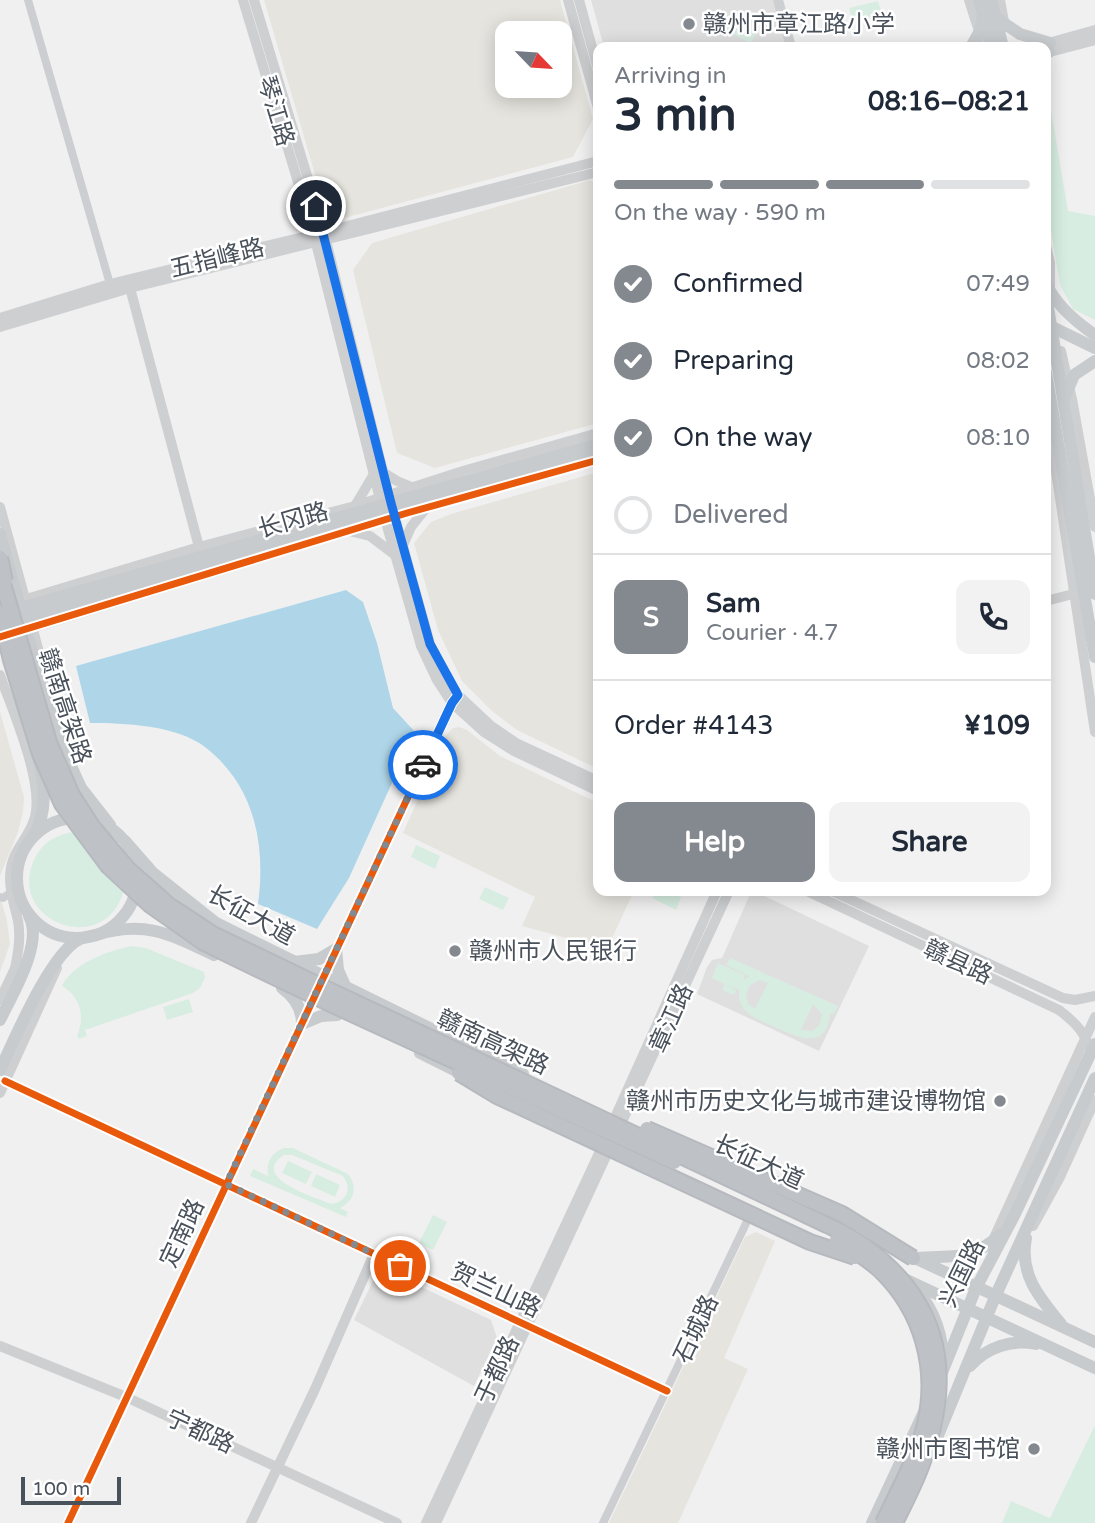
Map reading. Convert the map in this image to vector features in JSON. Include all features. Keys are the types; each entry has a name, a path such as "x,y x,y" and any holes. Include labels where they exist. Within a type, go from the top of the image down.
{"highway":[{"path":"0,558 24,616"},
{"name":"赣南高架路","path":"0,573 24,616 49,741 72,795 92,826 146,888 213,934 862,1243 909,1287 926,1316 937,1351 940,1384 935,1423 922,1466 895,1523"},
{"name":"赣南高架路","path":"0,614 40,754 62,804 92,846 128,886 150,905 204,943 398,1036 823,1230 880,1270 901,1294 917,1321 927,1353 930,1385 925,1424 911,1463 883,1523"},
{"path":"0,651 40,754"},
{"path":"398,1036 497,1096 810,1242 855,1257"},
{"path":"491,1066 645,1128 842,1214 913,1258"}],"main road":[{"path":"979,0 994,19 1034,42"},
{"path":"991,0 994,19 1003,42"},
{"path":"974,42 994,19"},
{"path":"992,42 994,19"},
{"path":"1051,293 1095,336"},
{"path":"1051,321 1095,336"},
{"path":"1051,321 1095,350"},
{"path":"1051,321 1095,594"},
{"path":"1064,404 1068,385 1079,371 1095,361"},
{"path":"1051,402 1095,657"},
{"name":"长冈路","path":"0,627 24,616 593,446"},
{"name":"长冈路","path":"388,508 593,455"},
{"path":"0,534 71,767 81,788 125,841 135,861 137,883 135,894 118,922 94,935 81,938 65,951 48,974 3,1076"},
{"name":"长冈路","path":"0,614 24,616"},
{"path":"0,636 42,777 43,798 38,830 27,843 9,892 22,903 35,922 55,934 66,937 94,935"},
{"path":"27,843 45,826 67,818 91,818 113,829"},
{"name":"长征大道","path":"125,841 153,873 216,923 618,1120 1095,1342"},
{"path":"0,1020 28,958 33,932 33,923 22,903"},
{"name":"长征大道","path":"94,935 131,927 163,933 1095,1368"},
{"path":"292,962 313,961 336,948 338,970 346,988"},
{"path":"282,988 296,1002 302,1024 321,1016 337,1015"},
{"name":"兴国路","path":"872,1523 943,1370 967,1307 1015,1214 1091,1045"},
{"name":"兴国路","path":"901,1523 995,1297 1095,1079"},
{"path":"913,1258 961,1256 977,1251 1006,1229 1015,1214"},
{"path":"1029,1220 1024,1251 1026,1270 1040,1298 1064,1328"},
{"path":"906,1279 919,1292 933,1317 940,1338 943,1370"},
{"path":"958,1387 971,1364 987,1351 1020,1342 1050,1348"}],"street":[{"path":"28,0 110,284"},
{"name":"琴江路","path":"243,0 320,238"},
{"name":"琴江路","path":"254,0 320,238 388,508 396,556 421,646 437,680 455,699"},
{"path":"568,0 593,90"},
{"path":"579,0 593,51"},
{"path":"778,0 790,42"},
{"path":"969,0 982,42"},
{"path":"994,19 1000,0"},
{"path":"1051,50 1095,30"},
{"path":"1051,50 1095,40"},
{"name":"五指峰路","path":"0,327 130,288 593,162"},
{"name":"五指峰路","path":"0,318 110,284 320,238 593,173"},
{"path":"130,288 199,547"},
{"path":"1095,330 1079,323 1051,321 1068,385 1095,527"},
{"path":"0,607 24,616 349,531 388,508 414,488 475,467 593,434"},
{"path":"1051,442 1095,732"},
{"path":"0,636 24,616 199,547 355,506 427,507 593,461"},
{"path":"355,506 379,473 414,488"},
{"path":"0,507 24,616"},
{"path":"403,545 411,527 427,507"},
{"name":"琴江路","path":"388,508 403,545 430,644 455,699"},
{"path":"349,531 370,536 396,556"},
{"path":"1051,600 1073,594"},
{"path":"0,675 33,773 37,798 34,820 20,843 13,861 10,881 9,892 19,929 15,969"},
{"path":"455,699 516,743 593,779"},
{"path":"455,699 484,732 514,751 593,789"},
{"name":"定南路","path":"68,1523 312,1003 322,976 455,699"},
{"name":"章江路","path":"608,1142 716,896"},
{"name":"章江路","path":"618,1120 727,896"},
{"name":"赣县路","path":"818,896 1059,1010 1076,1023 1091,1045"},
{"name":"赣县路","path":"843,896 1063,998 1075,1000 1095,996"},
{"path":"0,1000 33,932"},
{"path":"976,1288 993,1241 1091,1045 1095,1017"},
{"path":"0,1093 3,1076"},
{"name":"贺兰山路","path":"3,1076 667,1391"},
{"path":"995,1297 1060,1177 1095,1100"},
{"name":"于都路","path":"426,1523 608,1142"},
{"name":"石城路","path":"603,1523 752,1210"},
{"path":"251,1523 336,1343 374,1254"},
{"name":"于都路","path":"436,1523 523,1324"},
{"name":"宁都路","path":"0,1346 126,1397 397,1523"}],"shaded area":[{"path":"264,0 560,0 566,21 495,21 495,98 572,98 572,43 593,119 573,157 348,217 330,213 324,205"},
{"name":"赣州市章江路小学","path":"591,0 773,0 786,42 603,42"},
{"path":"590,180 593,182 593,424 435,468 397,453 353,270 372,243"},
{"path":"593,473 593,767 517,730 492,711 462,681 438,630 414,543 431,522"},
{"path":"0,712 24,797 18,832 0,876"},
{"path":"453,728 467,730 500,756 593,801 593,896 632,896 607,949 522,926 535,897 403,833 447,734"},
{"path":"0,896 10,944 0,972"},
{"path":"749,896 764,896 869,946 819,1051 697,994 707,967 712,960 722,958"},
{"path":"756,1232 775,1241 724,1358 748,1369 678,1523 609,1523 745,1237"},
{"path":"394,1274 491,1320 497,1338 474,1386 354,1320 373,1281"}],"green space":[{"path":"878,1 882,14 853,21 849,8"},
{"path":"732,19 757,31 749,42 726,31"},
{"path":"1051,111 1068,211 1095,216 1095,320 1073,309 1060,285 1051,230"},
{"path":"74,832 125,885 116,909 100,922 81,927 62,924 45,915 33,900 29,881 35,858 42,847 56,837"},
{"path":"416,845 440,856 435,869 411,857"},
{"path":"485,887 509,898 503,910 479,899"},
{"path":"653,896 681,897 676,910 652,898"},
{"path":"131,946 146,948 204,972 205,978 200,988 193,993 85,1030 87,1036 79,1039 80,1008 73,996 62,986 74,971 83,965 112,951"},
{"path":"730,958 838,1006 834,1014 830,1013 823,1033 817,1037 792,1035 748,1013 740,1002 739,990 726,984 736,990 734,995 722,990 725,984 712,978 718,963 745,975 743,981 749,976 726,965","holes":["760,980 768,983 755,1009 748,1004 746,994 750,985","813,1004 822,1014 820,1024 813,1031 801,1030"]},
{"path":"189,999 193,1012 167,1020 163,1007"},
{"path":"293,1148 348,1174 354,1188 352,1197 340,1208 348,1212 346,1217 250,1176 253,1169 268,1176 270,1159 279,1150","holes":["284,1155 292,1155 343,1176 348,1190 344,1198 331,1204 288,1186 279,1179 274,1171 275,1163"]},
{"path":"288,1161 312,1172 306,1184 282,1173"},
{"path":"316,1174 340,1185 335,1197 311,1186"},
{"path":"433,1215 447,1222 433,1250 419,1243"},
{"path":"1095,1425 1095,1523 1002,1523 1011,1501 1050,1518"}],"water":[{"path":"346,590 363,602 377,643 393,708 415,732 349,878 317,929 258,904 260,860 253,818 236,780 222,763 205,747 180,734 134,725 90,723 76,666"}],"cycle path":[{"path":"0,637 407,513 593,461"},
{"path":"68,1523 458,695"},
{"path":"5,1081 667,1391"}],"way so far":[{"path":"400,1266 226,1184 423,765"}],"place":[{"name":"赣州市章江路小学","path":"689,24"},
{"name":"赣州市人民银行","path":"455,951"},
{"name":"赣州市历史文化与城市建设博物馆","path":"1000,1101"},
{"name":"赣州市图书馆","path":"1034,1449"}],"route":[{"path":"316,206 391,503 430,644 458,695 423,765"}]}
